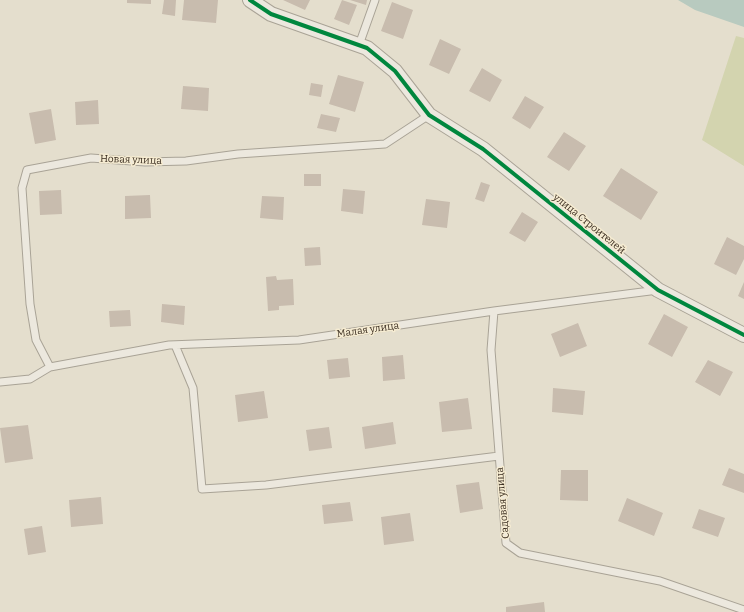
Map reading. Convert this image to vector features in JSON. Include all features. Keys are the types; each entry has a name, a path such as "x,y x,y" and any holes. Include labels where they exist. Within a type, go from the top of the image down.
{"street":[{"path":"250,0 271,14 367,48 395,71 429,115"},
{"name":"улица Строителей","path":"429,115 483,149 658,290 744,335"}],"lane":[{"path":"359,45 375,0"},
{"name":"Новая улица","path":"50,367 36,340 30,304 22,188 27,170 91,158 145,162 186,161 238,154 385,144 429,115"},
{"name":"Малая улица","path":"50,367 175,345 299,340 494,311 658,290"},
{"name":"Садовая улица","path":"494,311 491,350 506,543 520,553 660,581 744,610"},
{"path":"175,345 193,388 202,489 266,485 499,456"},
{"path":"0,382 30,379 50,367"}],"green space":[{"path":"736,36 744,38 744,166 702,140"}],"shaded area":[{"path":"678,0 744,0 744,27 695,10"}],"building":[{"path":"127,0 151,0 151,4 127,3"},
{"path":"164,0 176,0 175,16 162,14"},
{"path":"184,0 218,0 216,23 182,20"},
{"path":"283,0 310,0 305,10"},
{"path":"342,0 357,5 349,25 334,19"},
{"path":"350,0 367,0 366,5"},
{"path":"392,2 413,10 403,39 381,31"},
{"path":"440,39 461,49 449,74 429,65"},
{"path":"482,68 502,80 490,102 469,91"},
{"path":"338,75 364,82 355,112 329,104"},
{"path":"311,83 323,85 321,97 309,95"},
{"path":"183,86 209,88 208,111 181,109"},
{"path":"525,96 544,107 530,129 512,118"},
{"path":"98,100 99,124 76,125 75,102"},
{"path":"51,109 56,140 35,144 29,113"},
{"path":"321,114 340,118 336,132 317,128"},
{"path":"564,132 586,146 569,171 547,157"},
{"path":"621,168 658,192 641,220 603,196"},
{"path":"304,174 321,174 321,186 304,186"},
{"path":"481,182 490,185 484,202 475,199"},
{"path":"343,189 365,191 363,214 341,211"},
{"path":"61,190 62,214 40,215 39,191"},
{"path":"150,195 151,218 125,219 125,196"},
{"path":"262,196 284,197 283,220 260,218"},
{"path":"426,199 450,202 447,228 422,225"},
{"path":"522,212 538,222 525,242 509,233"},
{"path":"727,237 744,246 744,259 736,275 714,264"},
{"path":"320,247 321,265 305,266 304,248"},
{"path":"276,276 277,280 293,279 294,305 279,306 279,310 268,311 266,277"},
{"path":"744,282 744,299 738,296"},
{"path":"162,304 185,306 184,325 161,322"},
{"path":"130,310 131,326 110,327 109,311"},
{"path":"664,314 688,327 672,357 648,344"},
{"path":"578,323 587,346 560,357 551,334"},
{"path":"403,355 405,379 383,381 382,357"},
{"path":"348,358 350,377 329,379 327,360"},
{"path":"708,360 733,372 720,396 695,382"},
{"path":"553,388 585,391 583,415 552,412"},
{"path":"264,391 268,418 238,422 235,395"},
{"path":"468,398 472,429 442,432 439,402"},
{"path":"393,422 396,444 365,449 362,427"},
{"path":"28,425 33,459 5,463 0,428"},
{"path":"329,427 332,448 309,451 306,430"},
{"path":"729,468 744,474 744,493 722,485"},
{"path":"561,470 588,470 588,501 560,500"},
{"path":"479,482 483,509 460,513 456,485"},
{"path":"101,497 103,524 71,527 69,500"},
{"path":"627,498 663,513 654,536 618,521"},
{"path":"350,502 353,521 324,524 322,505"},
{"path":"699,509 725,518 718,537 692,528"},
{"path":"410,513 414,541 384,545 381,517"},
{"path":"42,526 46,552 28,555 24,529"},
{"path":"544,602 545,612 506,612 506,607"}],"cycle path":[{"path":"250,0 271,14 367,48 395,71 429,115 483,149 658,290 744,335"}]}
